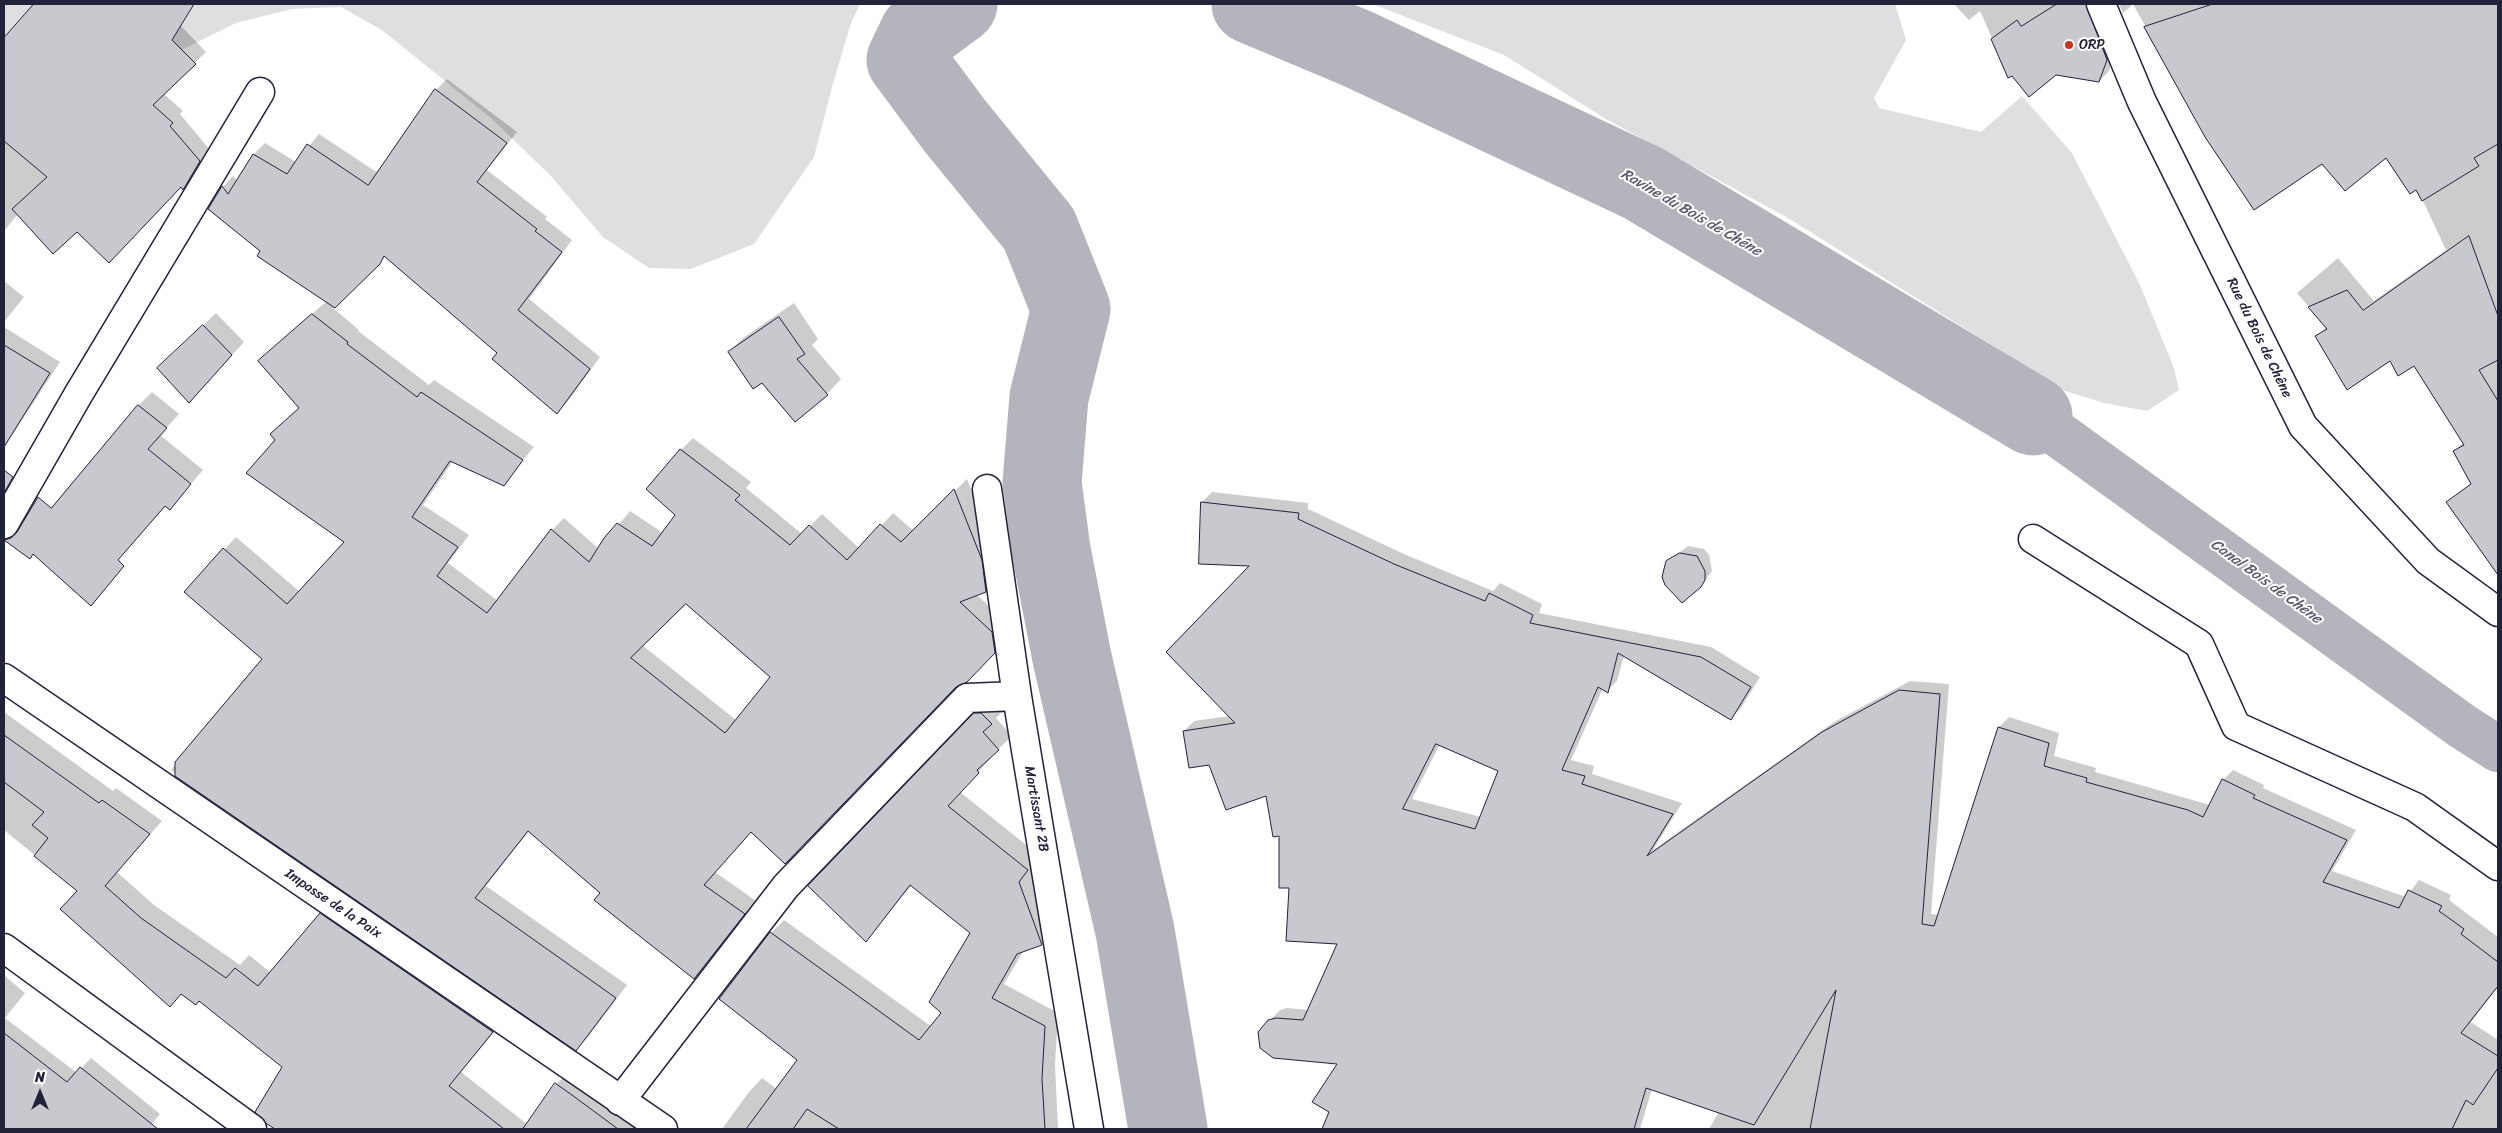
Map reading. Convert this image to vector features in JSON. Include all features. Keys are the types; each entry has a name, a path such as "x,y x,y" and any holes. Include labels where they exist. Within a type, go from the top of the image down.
{"street":[{"name":"Rue du Bois de Chêne","path":"2101,4 2142,102 2303,426 2428,561 2498,612"},
{"path":"4,524 78,395 260,92"},
{"name":"Martissant 2B","path":"987,488 1016,696 1090,1129"},
{"path":"2033,539 2199,644 2236,726 2415,808 2498,866"},
{"name":"Impasse de la Paix","path":"4,678 663,1129"},
{"path":"620,1101 786,886 967,698 1016,696"},
{"path":"4,948 252,1129"}],"shaded area":[{"path":"4,4 860,4 851,23 814,157 754,244 691,269 649,268 603,237 550,175 492,119 382,30 341,7 292,9 236,23 145,68 54,84 4,101"},
{"path":"1372,4 1895,4 1906,40 1874,98 1879,108 1981,132 2022,96 2072,153 2140,285 2174,368 2179,390 2147,411 2104,403 2065,391 1788,218 1606,119 1504,55"}],"building":[{"path":"34,4 194,4 172,40 196,64 153,105 173,123 170,126 200,161 183,190 181,187 109,263 77,232 53,254 12,209 47,177 4,141 4,38"},
{"name":"ORP","path":"2057,4 2086,4 2107,60 2099,82 2056,75 2029,97 2012,76 2008,78 1991,39 2017,20 2021,26"},
{"path":"2213,4 2498,4 2498,144 2474,158 2479,166 2422,201 2416,190 2410,194 2386,158 2345,191 2322,164 2254,210 2205,137 2144,27"},
{"path":"435,89 507,143 477,182 537,229 535,231 562,252 518,310 590,369 557,414 492,359 497,353 384,256 380,264 335,308 257,256 260,251 208,209 222,186 228,194 253,154 287,174 307,144 368,185"},
{"path":"2469,236 2498,316 2498,360 2479,370 2498,401 2498,575 2446,502 2471,484 2453,451 2464,445 2414,366 2398,376 2390,361 2347,390 2315,336 2327,329 2308,307 2347,290 2363,310"},
{"path":"312,314 348,342 347,344 417,397 421,392 523,460 504,486 450,461 412,517 458,547 437,576 487,613 551,529 589,562 604,538 617,523 652,546 675,515 646,489 680,449 740,495 735,500 790,545 809,525 847,560 880,524 901,542 954,489 982,560 986,592 960,602 992,632 995,653 967,682 956,687 785,864 751,832 704,885 745,914 694,979 594,900 600,893 528,831 475,898 616,998 576,1051 175,776 175,762 262,659 184,592 223,548 287,604 344,542 246,473 275,440 270,434 299,408 258,361","holes":["686,604 770,677 725,733 631,658"]},
{"path":"779,317 805,354 797,359 828,395 795,422 762,383 753,389 728,352"},
{"path":"203,325 232,355 189,403 157,368"},
{"path":"4,345 50,373 4,447"},
{"path":"138,405 167,428 148,449 191,484 170,510 165,506 118,560 124,566 91,606 33,554 30,559 4,540 11,538 17,532 38,497 51,508"},
{"path":"4,470 13,477 4,493"},
{"path":"1201,502 1299,513 1298,519 1394,564 1485,601 1489,593 1533,615 1530,623 1701,657 1751,687 1731,720 1618,653 1608,693 1598,687 1562,770 1585,776 1582,784 1673,814 1647,856 1822,732 1899,690 1940,694 1922,924 1934,926 1998,727 2049,743 2044,766 2087,778 2086,782 2188,810 2203,817 2222,779 2255,795 2253,798 2347,840 2323,882 2399,908 2408,890 2442,906 2439,911 2464,929 2461,934 2498,962 2498,986 2461,1033 2498,1056 2498,1068 2473,1105 2466,1100 2452,1129 1810,1129 1836,990 1754,1125 1646,1088 1634,1129 1322,1129 1329,1112 1312,1102 1337,1064 1273,1058 1260,1048 1258,1032 1268,1020 1276,1018 1303,1020 1337,944 1286,941 1289,888 1279,888 1279,836 1273,837 1266,796 1226,810 1209,765 1189,768 1183,731 1235,723 1166,652 1249,566 1199,564","holes":["1436,744 1498,771 1475,829 1403,809"]},
{"path":"1680,553 1697,556 1705,571 1705,580 1701,587 1682,603 1665,585 1662,577 1666,561"},
{"path":"974,713 981,713 992,724 983,732 999,750 977,770 979,773 948,806 1028,870 1019,882 1042,945 1017,954 992,998 1045,1026 1042,1079 1045,1129 839,1129 807,1109 793,1129 746,1129 797,1060 719,999 770,932 919,1040 941,1013 929,1002 970,933 910,885 866,942 808,886"},
{"path":"4,735 99,803 102,800 150,834 105,886 141,918 226,978 235,968 258,986 320,913 493,1032 449,1086 504,1129 275,1129 267,1124 255,1112 282,1067 199,1001 196,1005 181,994 170,1007 60,909 77,891 34,856 48,838 32,825 44,812 4,782"},
{"path":"4,1033 67,1082 80,1067 158,1129 4,1129"},
{"path":"555,1083 572,1095 618,1129 523,1129"}],"waterway":[{"path":"958,4 919,33 906,60 955,126 1039,229 1071,309 1049,397 1042,483 1051,550 1072,658 1135,931 1168,1129"},
{"name":"Ravine du Bois de Chêne","path":"1251,4 1358,49 1643,183 2033,416"},
{"name":"Canal Bois de Chêne","path":"2033,416 2462,726 2498,749"}],"place":[{"name":"ORP","path":"2069,45"}]}
